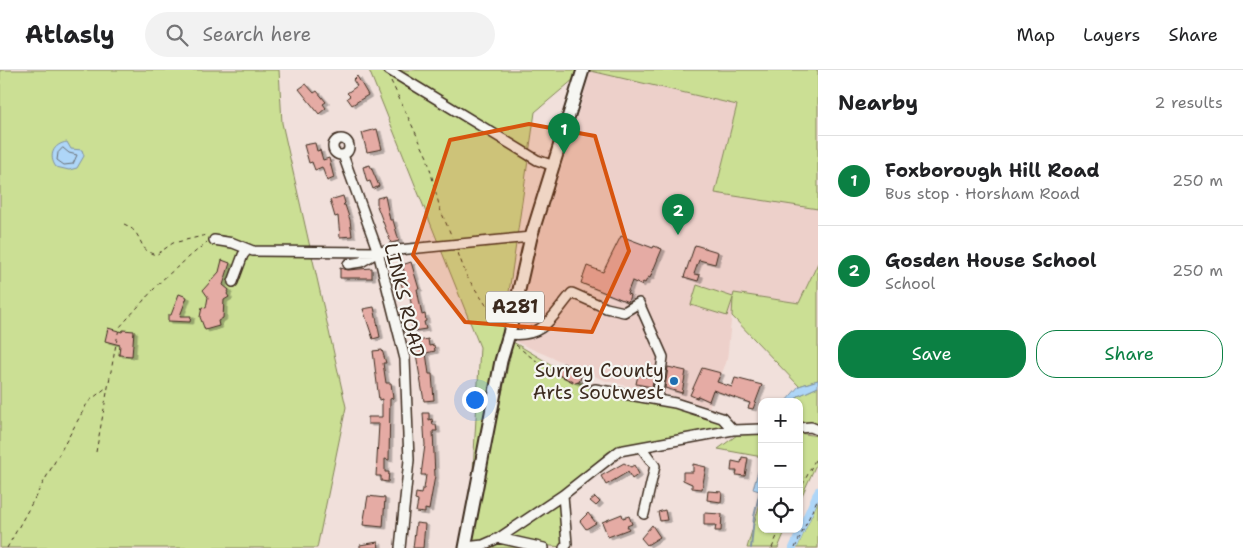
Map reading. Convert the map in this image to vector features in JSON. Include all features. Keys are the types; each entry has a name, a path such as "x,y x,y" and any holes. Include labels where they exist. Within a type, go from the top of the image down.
{"main road":[{"name":"A281","path":"465,547 494,389 531,237 583,70"}],"street":[{"path":"389,74 538,160 554,166"},
{"name":"LINKS ROAD","path":"343,155 378,252 405,359 409,460 400,548"},
{"path":"217,240 253,251 378,252 531,237"},
{"path":"233,282 243,255 248,249"},
{"path":"348,264 361,262 378,252"},
{"path":"508,336 543,329 572,292 606,308 624,312 639,303 663,357 658,400"},
{"path":"595,389 675,403 722,418 733,430"},
{"path":"465,547 483,545 499,538 563,495 619,451 733,430 758,429"},
{"path":"641,447 656,466 644,514"},
{"path":"563,495 567,544 564,548"},
{"path":"499,538 543,548"}],"path":[{"path":"389,74 427,157 440,209 467,277 508,336 539,365 567,380 595,389"},
{"path":"124,224 133,228 140,237 142,247 147,252 156,255 173,243 187,238 209,234 217,240"},
{"path":"96,452 119,328 162,280 208,241 217,240"},
{"path":"7,548 88,402 107,387"},
{"path":"801,488 818,454"},
{"path":"795,548 818,498"},
{"path":"772,548 778,533"}],"highlighted area":[{"path":"529,124 595,136 629,251 592,332 465,322 413,255 450,140"}],"shaded area":[{"path":"591,71 737,105 715,192 818,209 818,263 799,303 734,293 727,360 709,407 673,396 606,381 516,342 522,337 522,326 516,324 528,274"}],"green space":[{"path":"0,70 279,70 282,123 346,407 317,548 0,548"},
{"path":"369,70 818,70 818,209 715,193 737,105 591,71 574,79 535,112 504,327 473,471 480,347"},
{"path":"818,263 818,380 799,386 732,316 733,298 727,316 691,305 697,285 733,297 734,293 799,303"},
{"path":"513,342 601,394 724,416 736,432 608,452 561,492 564,547 525,544 521,548 469,548"},
{"path":"818,387 818,425 803,425 803,398 797,398"},
{"path":"758,432 758,456 718,449 737,435"},
{"path":"803,434 818,436 818,460 803,493"},
{"path":"818,501 818,548 797,548"},
{"path":"758,510 758,533 784,533 778,548 747,548"}],"water":[{"path":"67,142 71,149 82,150 84,156 77,168 69,170 56,167 52,159 55,148"},
{"path":"818,380 818,387 797,398 788,398 799,386"},
{"path":"758,472 758,491 753,489"}],"building":[{"path":"357,76 368,95 352,105 347,98 350,96 347,93 357,86 353,80"},
{"path":"306,84 314,93 317,91 326,102 323,104 326,108 319,114 299,89"},
{"path":"377,129 382,149 367,152 362,133"},
{"path":"315,143 317,151 320,150 323,160 329,158 334,178 327,181 322,167 315,170 312,162 309,163 304,145"},
{"path":"370,165 379,186 373,189 370,181 367,182 363,167"},
{"path":"343,196 345,203 343,205 345,205 350,220 352,236 340,237 338,216 335,217 330,200"},
{"path":"385,196 390,220 393,220 399,241 391,243 377,206 377,198"},
{"path":"621,236 653,248 654,246 662,249 650,278 648,277 645,283 643,282 641,285 632,281 627,294 630,295 628,302 581,283 587,266 603,272"},
{"path":"695,245 718,252 715,264 699,260 694,274 700,275 698,281 684,277"},
{"path":"222,260 230,263 223,285 229,290 227,294 229,297 224,300 223,318 218,321 219,326 205,330 200,317 202,307 206,308 208,297 203,290 219,272"},
{"path":"411,262 419,289 417,289 422,315 425,314 426,321 424,322 426,329 413,331 410,315 406,316 405,309 412,308 409,292 404,293 398,273 404,271 402,265"},
{"path":"340,268 348,270 372,268 372,278 340,278"},
{"path":"179,294 187,297 180,316 191,316 190,322 168,321 168,315 171,315"},
{"path":"374,307 380,337 373,339 363,309"},
{"path":"108,328 122,332 123,330 134,331 132,356 119,355 120,345 105,341"},
{"path":"428,339 429,346 434,345 435,351 426,353 429,374 432,374 434,400 424,401 414,342"},
{"path":"382,350 386,363 383,363 386,383 391,383 393,398 390,399 389,460 385,459 385,472 389,472 388,482 381,481 381,476 376,476 379,424 368,424 368,417 382,417 382,399 379,400 373,351"},
{"path":"563,363 579,371 578,375 581,377 579,382 575,383 557,374"},
{"name":"Surrey County Arts Soutwest","path":"668,367 686,371 682,393 665,388"},
{"path":"702,368 721,373 717,382 732,387 735,378 762,385 753,409 748,408 750,403 713,390 709,401 690,395"},
{"path":"638,375 654,378 652,387 636,384"},
{"path":"423,413 429,413 429,420 432,419 437,431 433,431 435,476 429,510 425,509 425,513 416,512 418,501 415,500 416,493 421,494 422,489 424,489 426,475 421,475 425,445"},
{"path":"742,457 748,458 745,476 736,475 737,471 731,471 732,461 741,463"},
{"path":"624,463 631,467 634,465 639,474 632,479 628,472 606,485 601,476"},
{"path":"693,464 706,467 702,489 692,488 692,484 683,480 683,472 693,472"},
{"path":"708,491 722,492 721,502 707,500"},
{"path":"368,496 385,498 383,527 363,525"},
{"path":"595,497 600,502 596,506 590,501"},
{"path":"665,510 667,520 660,521 658,512"},
{"path":"588,513 596,523 586,529 580,521"},
{"path":"704,513 722,514 721,531 715,531 716,525 704,525"},
{"path":"622,514 623,518 629,516 632,524 627,526 629,529 608,537 602,522"},
{"path":"416,523 425,524 423,548 413,548"},
{"path":"652,525 660,537 647,545 641,538"},
{"path":"378,542 379,548 360,548 360,545"}],"waterway":[{"path":"793,548 818,491"},
{"path":"751,548 758,500"}],"place":[{"name":"Foxborough Hill Road","path":"564,154"},
{"name":"Gosden House School","path":"678,235"},
{"name":"Surrey County Arts Soutwest","path":"674,381"}]}
